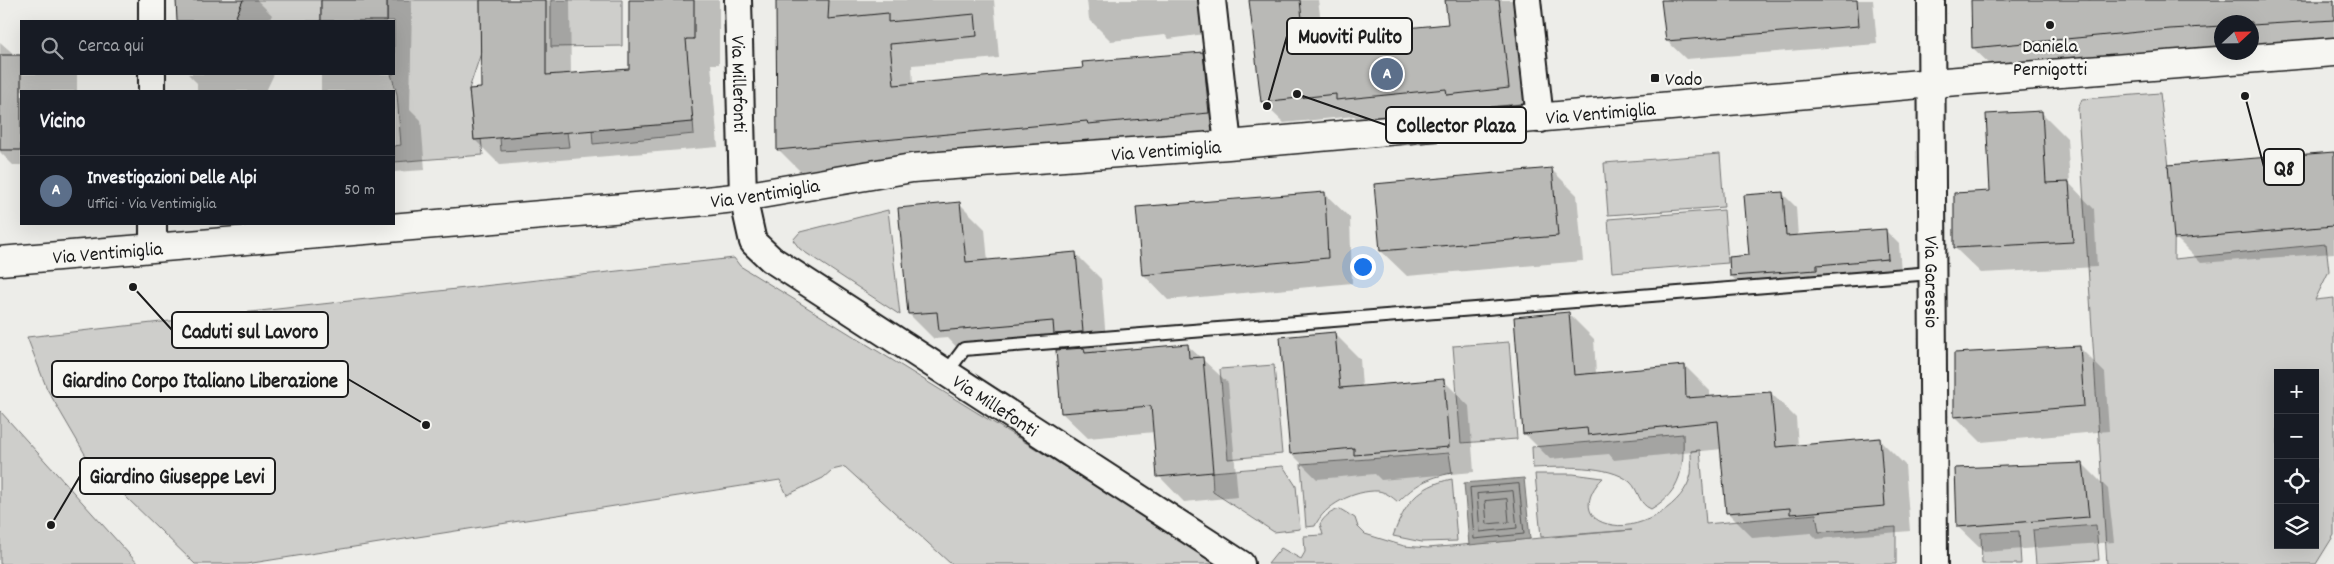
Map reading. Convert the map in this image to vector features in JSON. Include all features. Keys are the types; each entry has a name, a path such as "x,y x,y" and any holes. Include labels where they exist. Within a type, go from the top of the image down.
{"street":[{"path":"152,0 152,20"},
{"name":"Via Millefonti","path":"738,0 743,197 753,242 771,259 1241,564"},
{"path":"1212,0 1228,146"},
{"path":"1527,0 1540,119"},
{"name":"Via Garessio","path":"1931,0 1934,564"},
{"name":"Via Ventimiglia","path":"395,220 743,197 912,168 1228,146 1932,83 2334,52"},
{"path":"152,75 152,90"},
{"name":"Via Ventimiglia","path":"0,261 153,236 319,225"}],"lane":[{"path":"947,372 964,348 1932,273"}],"shaded area":[{"path":"243,0 321,0 321,20 234,20"},
{"path":"387,0 480,0 481,53 469,89 474,140 481,139 483,155 395,162 395,146 401,145 397,94 391,75 395,75 395,20 387,20"},
{"path":"551,0 622,0 622,46 551,47"},
{"path":"2160,93 2172,197 2174,259 2326,244 2329,271 2315,300 2334,298 2334,535 2316,564 2107,564 2078,109 2082,99"},
{"path":"693,120 694,134 593,144 592,130"},
{"path":"567,132 569,147 501,151 500,137"},
{"path":"1720,154 1724,207 1608,215 1604,163"},
{"path":"888,210 900,315 800,249 793,240 800,232"},
{"path":"1724,210 1728,263 1612,272 1608,219"},
{"path":"734,258 740,266 1222,564 951,564 845,467 832,470 823,478 787,495 780,480 246,564 195,564 89,461 47,389 27,337"},
{"path":"1509,342 1517,439 1461,443 1453,346"},
{"path":"1274,365 1282,454 1228,459 1220,369"},
{"path":"0,411 138,564 0,564"},
{"path":"1683,434 1683,457 1679,477 1669,494 1651,509 1644,504 1630,482 1610,472 1583,468 1533,468 1532,447"},
{"path":"1700,450 1706,524 1816,514 1819,532 1896,527 1896,564 1268,564 1281,548 1301,559 1305,552 1304,536 1323,535 1320,524 1333,511 1340,509 1355,518 1358,527 1365,534 1404,546 1428,548 1632,530 1541,537 1535,474 1573,474 1603,478 1592,492 1589,507 1591,513 1603,523 1624,525 1649,519 1671,505 1687,485 1691,474 1691,451"},
{"path":"1449,453 1452,473 1422,483 1398,502 1389,495 1378,491 1360,493 1333,505 1319,518 1315,526 1306,527 1301,464"},
{"path":"1283,466 1296,486 1300,529 1274,532 1213,492 1212,472"},
{"path":"1452,479 1457,541 1422,542 1393,536 1402,515 1414,498 1430,486"},
{"path":"2096,525 2099,560 2036,564 2033,530"},
{"path":"2019,531 2021,564 1982,564 1981,533"}],"water":[{"path":"1524,478 1530,539 1469,545 1464,483"}],"building":[{"path":"176,0 243,0 234,20 177,20"},
{"path":"321,0 387,0 387,20 321,20"},
{"path":"480,0 546,0 546,75 629,69 629,0 694,0 694,39 686,39 693,122 474,140 469,89 481,88"},
{"path":"776,0 829,0 828,19 888,13 888,22 975,14 977,36 890,44 894,85 1083,68 1082,62 1203,52 1209,113 1088,124 1087,121 777,150"},
{"path":"1249,0 1300,0 1304,38 1448,24 1445,0 1499,0 1509,88 1447,95 1446,89 1336,100 1336,94 1261,102"},
{"path":"1661,0 1857,0 1859,26 1666,41"},
{"path":"1971,0 2334,0 2334,20 2259,25 2259,15 2214,15 2214,26 1972,48"},
{"path":"0,55 20,55 20,150 0,150"},
{"path":"2042,111 2046,183 2069,182 2073,242 1954,248 1954,193 1990,191 1986,114"},
{"path":"2334,152 2334,226 2174,239 2168,165"},
{"path":"1552,168 1558,236 1380,251 1374,184"},
{"path":"1325,192 1328,258 1142,275 1136,207"},
{"path":"1783,192 1786,236 1886,229 1888,259 1817,265 1817,270 1730,276 1729,257 1749,255 1744,195"},
{"path":"960,202 966,262 1076,252 1083,332 1054,334 1053,321 939,331 937,312 908,314 898,208"},
{"path":"1569,312 1574,375 1685,365 1686,398 1771,392 1776,447 1880,438 1885,506 1790,514 1790,508 1726,513 1718,421 1588,435 1587,428 1523,434 1514,317"},
{"path":"1335,332 1340,388 1444,379 1449,447 1354,455 1354,448 1290,454 1280,337"},
{"path":"1188,344 1189,358 1203,357 1213,472 1157,477 1151,406 1061,413 1056,350 1084,348 1085,353"},
{"path":"2080,346 2084,406 1954,417 1954,353"},
{"path":"2083,463 2089,517 1957,527 1955,468"}],"place":[{"name":"Daniela Pernigotti","path":"2050,25"},
{"name":"Investigazioni Delle Alpi","path":"1387,74"},
{"name":"Vado","path":"1655,78"},
{"name":"Collector Plaza","path":"1297,94"},
{"name":"Q8","path":"2245,96"},
{"name":"Muoviti Pulito","path":"1267,106"},
{"name":"Caduti sul Lavoro","path":"133,287"},
{"name":"Giardino Corpo Italiano Liberazione","path":"426,425"},
{"name":"Giardino Giuseppe Levi","path":"51,525"}]}
